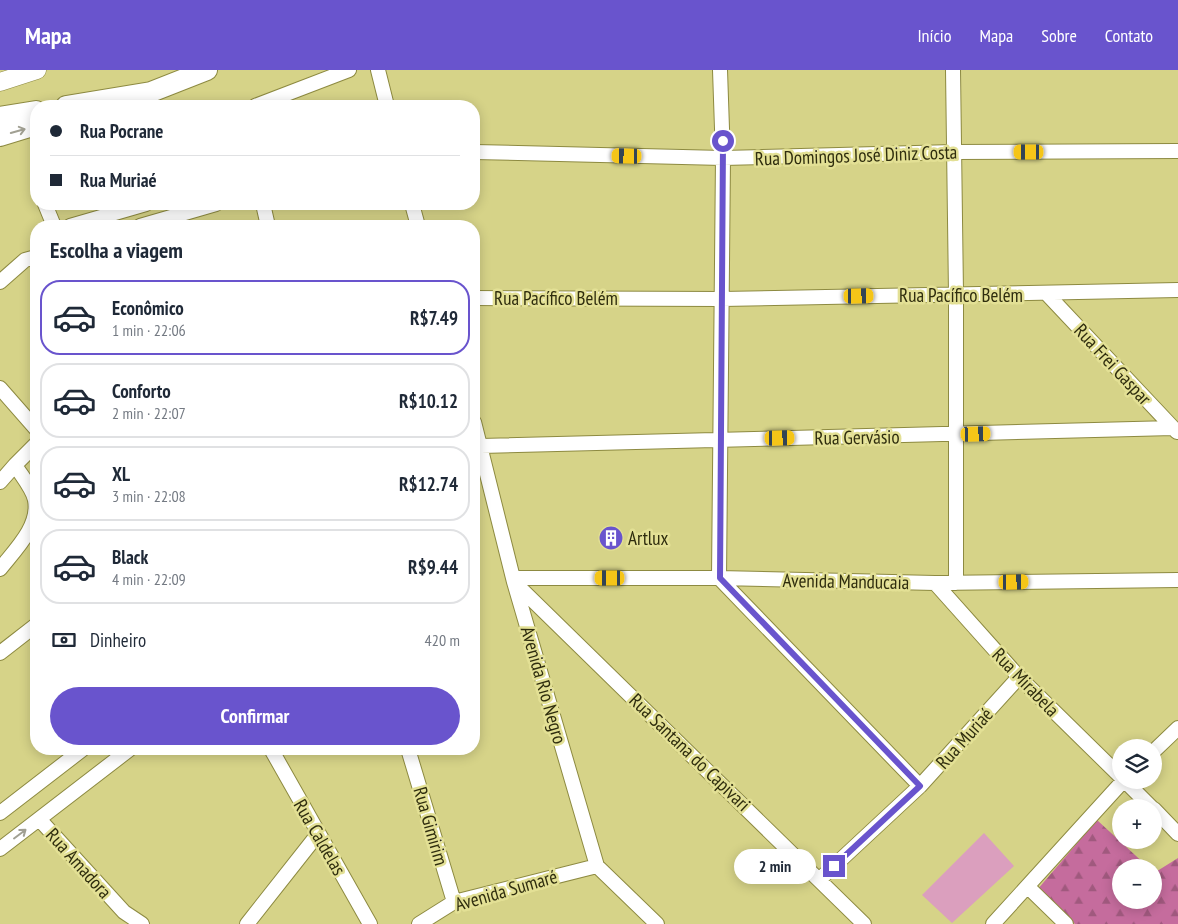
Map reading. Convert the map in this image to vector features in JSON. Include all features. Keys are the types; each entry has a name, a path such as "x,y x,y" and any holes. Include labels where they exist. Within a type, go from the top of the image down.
{"highway":[{"path":"123,100 151,92 207,71"},
{"path":"102,100 151,92"},
{"path":"0,117 30,112"},
{"path":"0,136 30,127"}],"main road":[{"path":"0,82 37,70"}],"street":[{"path":"271,100 349,70"},
{"path":"378,70 386,100"},
{"path":"720,70 723,158 720,578 920,786"},
{"path":"953,70 956,294 956,583"},
{"name":"Rua Domingos José Diniz Costa","path":"480,152 723,158 954,152 1178,152"},
{"path":"91,220 125,210"},
{"path":"161,220 195,210"},
{"path":"0,282 25,260 30,259"},
{"name":"Rua Pacífico Belém","path":"480,298 722,298 1048,294 1178,290"},
{"name":"Rua Frei Gaspar","path":"1048,294 1175,430"},
{"path":"0,388 30,422"},
{"name":"Rua Gervásio","path":"480,448 722,439 1175,430"},
{"path":"0,482 30,450"},
{"name":"Avenida Rio Negro","path":"480,459 597,866 657,924"},
{"path":"15,465 30,490"},
{"path":"0,569 23,540 30,527"},
{"name":"Avenida Manducaia","path":"514,580 720,578 956,583 1178,580"},
{"name":"Rua Santana do Capivari","path":"514,580 864,924"},
{"name":"Rua Mirabela","path":"936,583 1019,677 1112,768"},
{"path":"0,653 30,630"},
{"name":"Rua Muriaé","path":"820,879 920,786 1019,677"},
{"path":"1162,743 1178,728"},
{"path":"0,813 75,755"},
{"path":"0,849 122,755"},
{"name":"Rua Caldelas","path":"274,755 370,924"},
{"name":"Rua Gimirim","path":"410,755 454,902"},
{"path":"993,924 1116,789"},
{"path":"1133,789 1144,799"},
{"path":"1162,817 1178,834"},
{"name":"Rua Amadora","path":"40,820 124,912 142,924"},
{"path":"247,924 318,834"},
{"name":"Avenida Sumaré","path":"419,924 454,902 597,866"},
{"path":"1028,887 1066,924"}],"green space":[{"path":"1097,820 1112,834 1112,849 1128,849 1139,859 1112,859 1112,909 1162,909 1162,868 1178,858 1178,924 1075,924 1037,890"}],"shaded area":[{"path":"984,833 1014,866 952,923 922,895"}],"place":[{"name":"Artlux","path":"611,538"}],"route":[{"path":"723,141 720,578 920,786 834,866"}]}
